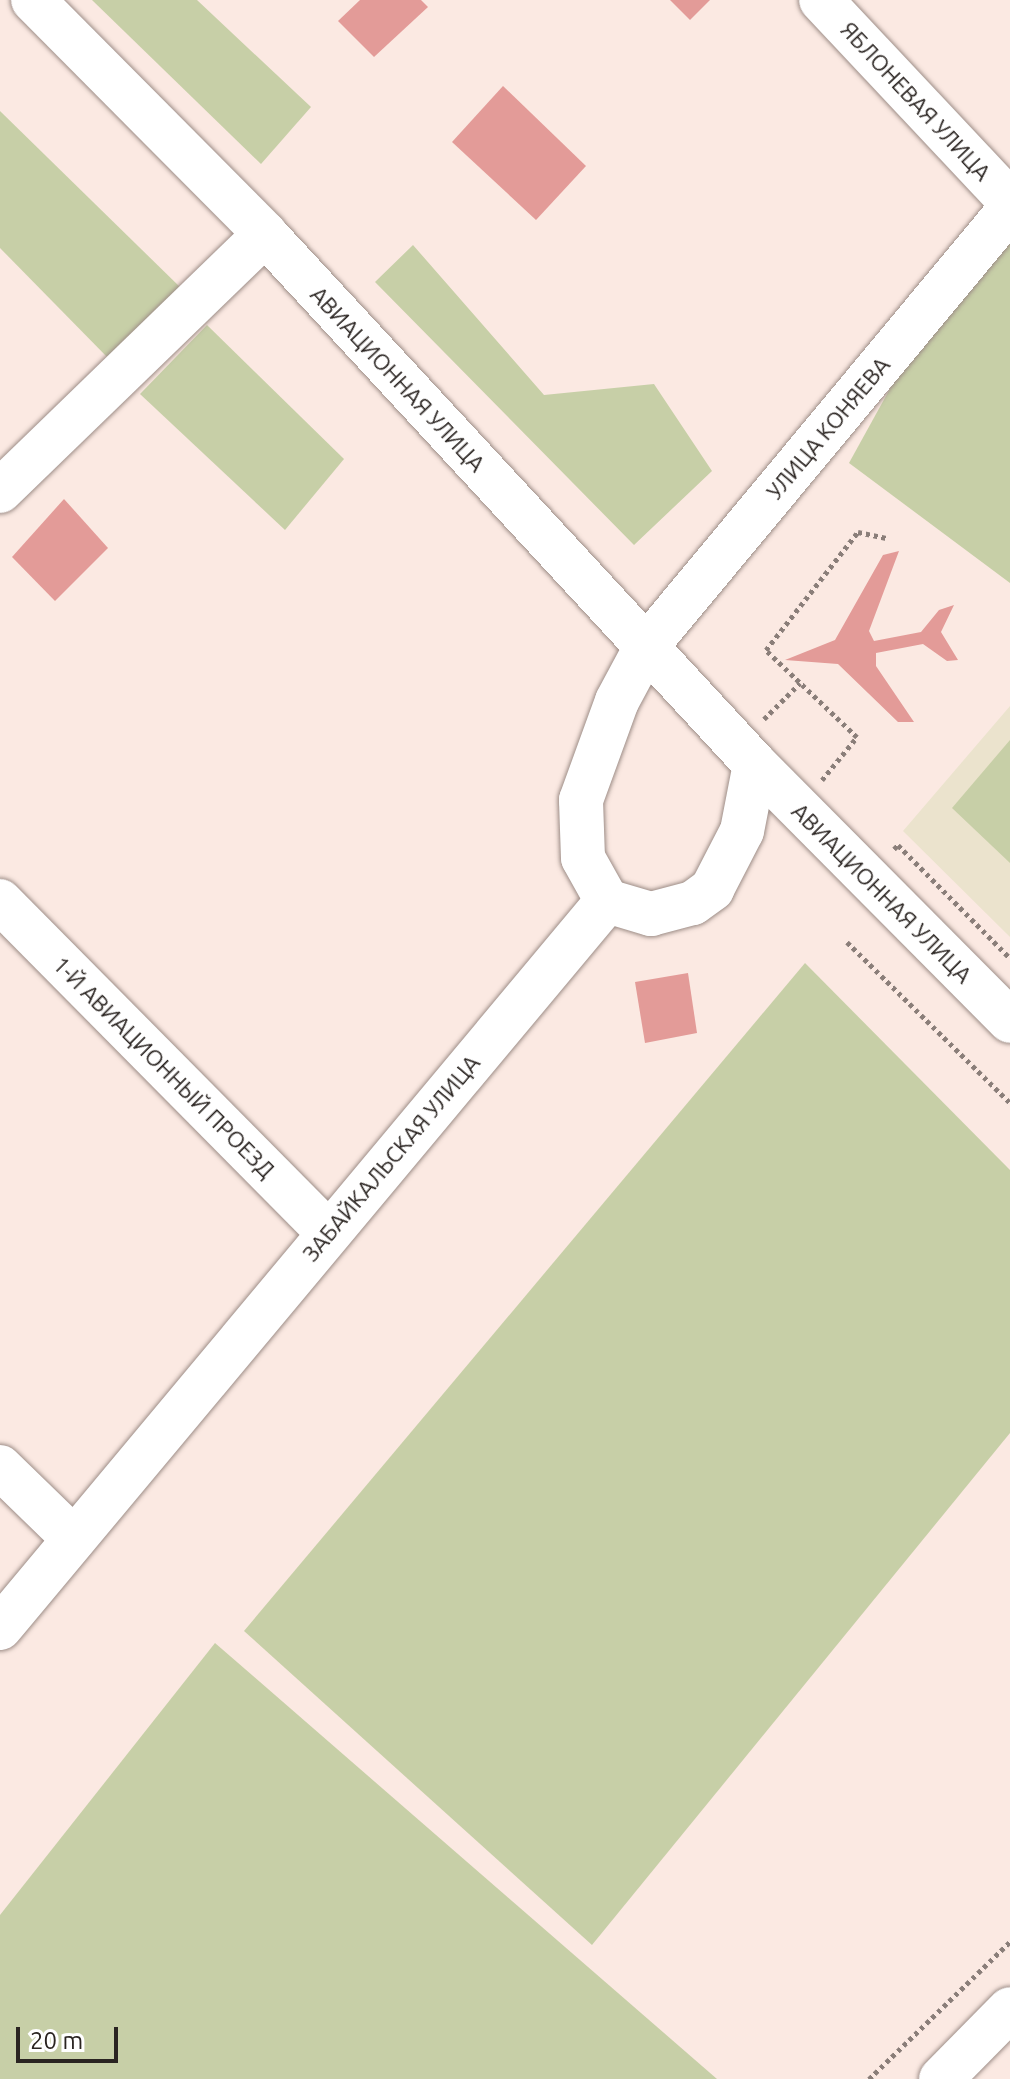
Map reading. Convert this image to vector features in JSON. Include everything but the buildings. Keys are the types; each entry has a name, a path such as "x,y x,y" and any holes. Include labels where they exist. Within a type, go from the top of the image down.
{"street":[{"name":"АВИАЦИОННАЯ УЛИЦА","path":"33,0 265,234 747,755 1010,1021"},
{"name":"ЯБЛОНЕВАЯ УЛИЦА","path":"821,0 1010,201"},
{"name":"УЛИЦА КОНЯЕВА","path":"646,647 1010,209"},
{"path":"0,491 265,234"},
{"path":"646,647 617,701 581,800 583,858 607,901 651,914 693,903 712,889 742,831 747,755"},
{"name":"1-Й АВИАЦИОННЫЙ ПРОЕЗД","path":"0,901 328,1233"},
{"name":"ЗАБАЙКАЛЬСКАЯ УЛИЦА","path":"0,1628 607,901"},
{"path":"0,1467 74,1539"},
{"path":"941,2079 1010,2009"}],"path":[{"path":"798,808 857,737 766,650 858,532 886,538"},
{"path":"747,755 800,683"},
{"path":"847,942 1010,1103"},
{"path":"869,2079 1010,1942"}],"shaded area":[{"path":"1010,706 1010,937 903,831"}],"green space":[{"path":"92,0 197,0 311,107 261,164"},
{"path":"0,111 182,289 109,359 0,248"},
{"path":"1010,243 1010,583 849,463 892,385"},
{"path":"413,245 544,395 654,384 712,471 634,545 375,282"},
{"path":"207,325 344,459 285,530 140,394"},
{"path":"1010,740 1010,863 952,808"},
{"path":"805,963 1010,1170 1010,1433 592,1945 244,1631"},
{"path":"215,1643 717,2079 0,2079 0,1915"}]}
